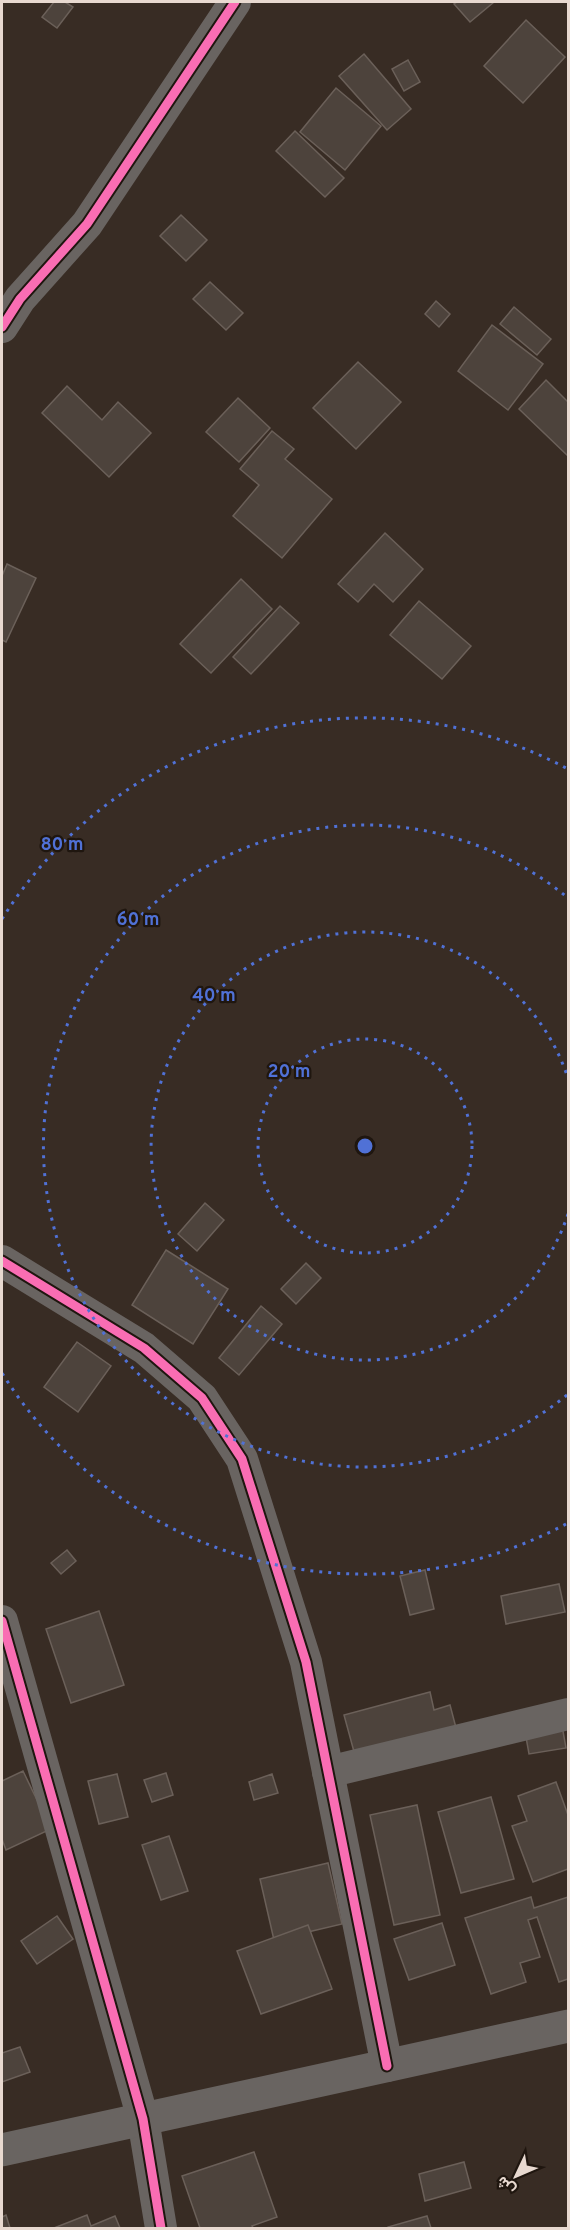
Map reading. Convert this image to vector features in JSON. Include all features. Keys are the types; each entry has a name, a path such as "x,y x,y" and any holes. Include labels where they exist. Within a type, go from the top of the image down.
{"street":[{"path":"2,327 20,299 87,224 235,2"},
{"path":"2,1261 144,1348 202,1398 243,1459 306,1662 387,2066"},
{"path":"2,1621 143,2119 161,2229"},
{"path":"328,1772 568,1714"},
{"path":"2,2150 568,2026"}],"building":[{"path":"54,2 65,2 73,7 57,28 42,17"},
{"path":"457,2 494,2 470,22 454,4"},
{"path":"526,20 565,57 523,103 484,66"},
{"path":"364,54 411,109 387,130 339,76"},
{"path":"408,60 420,82 404,91 392,69"},
{"path":"336,88 381,126 345,170 300,132"},
{"path":"295,131 344,178 325,197 276,151"},
{"path":"181,215 207,240 186,261 160,236"},
{"path":"210,282 243,313 226,330 193,299"},
{"path":"436,301 450,314 439,327 425,314"},
{"path":"514,307 551,339 537,355 500,324"},
{"path":"492,325 543,364 508,410 458,371"},
{"path":"358,362 401,402 356,449 313,408"},
{"path":"546,380 568,402 568,456 519,409"},
{"path":"67,386 102,420 118,402 151,433 109,477 42,413"},
{"path":"238,398 270,428 239,462 206,432"},
{"path":"272,431 294,449 285,459 332,499 282,558 233,516 259,485 240,469"},
{"path":"385,533 423,569 393,602 374,584 358,602 338,584"},
{"path":"7,564 36,578 6,642 2,640 2,576"},
{"path":"241,579 272,609 211,673 180,644"},
{"path":"419,601 471,646 442,679 390,635"},
{"path":"280,606 299,623 251,674 233,657"},
{"path":"205,1203 224,1220 197,1251 178,1234"},
{"path":"166,1250 228,1289 193,1344 132,1305"},
{"path":"306,1263 321,1278 296,1304 281,1289"},
{"path":"261,1306 282,1324 239,1375 219,1358"},
{"path":"77,1342 111,1366 78,1412 44,1387"},
{"path":"67,1550 76,1561 61,1574 51,1563"},
{"path":"425,1570 434,1609 410,1615 400,1576"},
{"path":"559,1584 565,1612 506,1624 501,1596"},
{"path":"99,1611 124,1685 71,1703 46,1629"},
{"path":"430,1692 434,1710 450,1705 460,1743 359,1770 344,1715"},
{"path":"561,1720 566,1748 529,1754 524,1726"},
{"path":"23,1771 51,1829 6,1850 2,1839 2,1781"},
{"path":"166,1773 173,1795 152,1802 144,1780"},
{"path":"117,1774 128,1817 99,1824 88,1781"},
{"path":"272,1774 278,1793 254,1800 249,1782"},
{"path":"556,1782 568,1815 568,1869 533,1882 512,1826 527,1821 518,1796"},
{"path":"491,1797 514,1879 461,1893 438,1812"},
{"path":"417,1805 440,1915 394,1925 370,1815"},
{"path":"169,1836 188,1891 161,1900 142,1845"},
{"path":"328,1863 342,1924 274,1940 260,1879"},
{"path":"531,1897 534,1908 568,1897 568,1979 559,1982 537,1917 528,1920 540,1957 520,1963 526,1982 491,1994 465,1918"},
{"path":"57,1916 73,1939 37,1964 21,1941"},
{"path":"442,1923 455,1965 409,1980 394,1939"},
{"path":"308,1925 332,1989 261,2014 237,1951"},
{"path":"20,2047 30,2072 2,2082 2,2053"},
{"path":"254,2152 277,2217 252,2226 253,2228 200,2228 182,2176"},
{"path":"464,2162 471,2188 425,2201 419,2174"},
{"path":"6,2215 10,2228 2,2228 2,2217"},
{"path":"87,2215 91,2226 115,2216 120,2228 54,2228"},
{"path":"427,2216 431,2228 388,2228 388,2227"}],"cycle path":[{"path":"2,327 20,299 87,224 235,2"},
{"path":"2,1261 144,1348 202,1398 242,1459 306,1662 387,2066"},
{"path":"2,1621 143,2119 161,2228"}]}
